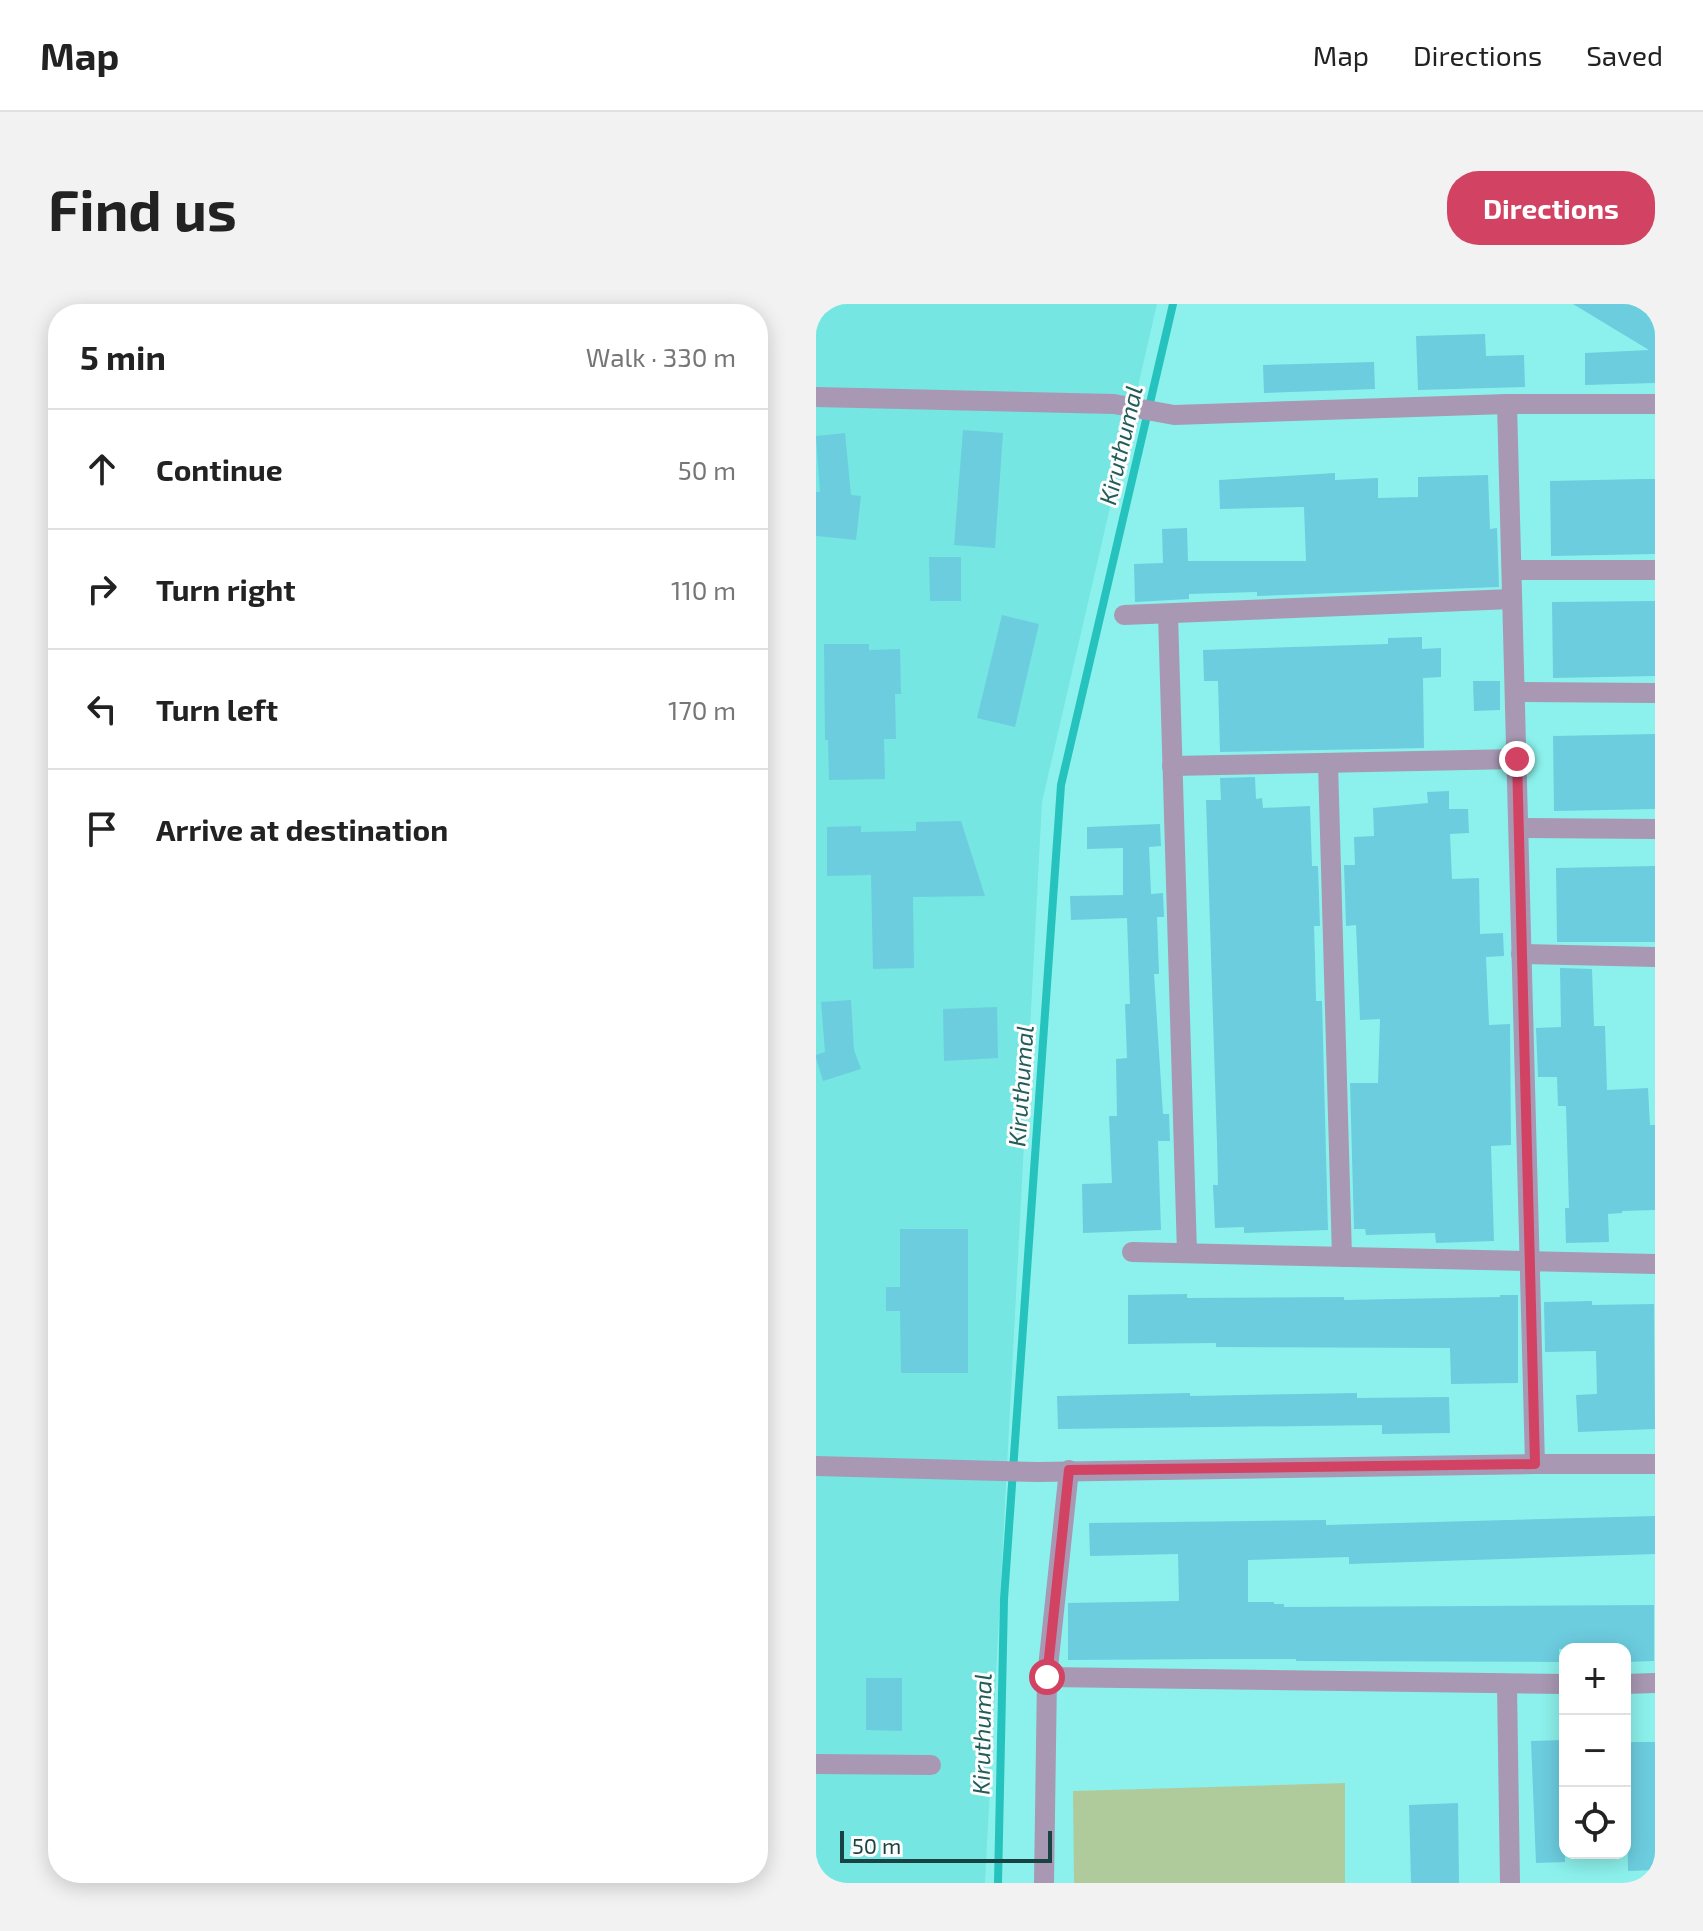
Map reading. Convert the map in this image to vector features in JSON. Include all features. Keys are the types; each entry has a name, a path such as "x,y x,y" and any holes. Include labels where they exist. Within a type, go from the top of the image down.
{"street":[{"path":"816,397 1114,404 1174,415 1507,404 1655,404"},
{"path":"1507,404 1535,1464"},
{"path":"1512,570 1655,570"},
{"path":"1124,615 1512,599"},
{"path":"1168,614 1187,1253"},
{"path":"1515,692 1655,693"},
{"path":"1172,766 1517,759"},
{"path":"1328,763 1342,1257"},
{"path":"1519,828 1655,829"},
{"path":"1521,954 1655,957"},
{"path":"1132,1252 1655,1264"},
{"path":"816,1466 1038,1472 1655,1464"},
{"path":"1044,1883 1047,1677 1069,1470"},
{"path":"1047,1677 1559,1684"},
{"path":"1631,1684 1655,1683"},
{"path":"1507,1685 1510,1883"},
{"path":"816,1764 931,1765"}],"shaded area":[{"path":"816,304 1157,304 1042,802 985,1883 816,1883"}],"green space":[{"path":"1345,1783 1345,1883 1074,1883 1073,1791"}],"building":[{"path":"1573,304 1655,304 1655,383 1585,385 1585,353 1649,350"},
{"path":"1485,334 1486,356 1524,355 1525,387 1418,390 1416,336"},
{"path":"1374,362 1375,389 1264,393 1263,365"},
{"path":"963,430 1003,433 995,548 954,545"},
{"path":"845,433 851,495 861,496 856,540 816,536 816,492 820,492 816,436"},
{"path":"1335,473 1335,480 1378,478 1378,498 1418,497 1418,477 1488,475 1490,529 1497,528 1499,587 1257,596 1257,592 1189,594 1189,599 1135,602 1134,564 1163,563 1162,529 1187,528 1188,561 1306,561 1304,507 1220,509 1219,480"},
{"path":"1655,479 1655,554 1551,556 1550,481"},
{"path":"929,557 961,557 961,601 930,601"},
{"path":"1655,601 1655,676 1553,678 1552,602"},
{"path":"1002,615 1039,624 1015,727 977,718"},
{"path":"1422,637 1422,649 1441,648 1441,677 1423,678 1424,748 1220,752 1218,681 1204,681 1203,650 1388,644 1388,638"},
{"path":"824,644 869,644 869,650 900,649 901,694 895,694 896,739 884,739 885,779 829,780 828,740 825,740"},
{"path":"1473,681 1500,681 1500,710 1474,711"},
{"path":"1655,734 1655,809 1554,811 1553,736"},
{"path":"1255,777 1256,799 1262,798 1263,808 1310,806 1312,866 1318,866 1320,926 1314,926 1316,1001 1322,1001 1328,1230 1244,1233 1244,1227 1215,1228 1213,1185 1218,1185 1206,800 1221,800 1220,778"},
{"path":"1449,791 1449,809 1468,809 1469,833 1450,834 1452,879 1479,878 1480,934 1503,933 1504,956 1486,957 1489,1025 1510,1024 1511,1145 1491,1146 1494,1241 1436,1243 1435,1233 1366,1235 1365,1229 1354,1229 1350,1083 1378,1083 1380,1019 1360,1020 1356,925 1346,926 1344,865 1355,865 1354,837 1374,836 1373,808 1428,803 1427,792"},
{"path":"961,821 985,896 913,897 914,968 873,969 871,875 827,876 827,827 861,826 861,832 916,831 916,822"},
{"path":"1160,824 1161,846 1149,847 1151,894 1163,893 1164,917 1157,917 1159,974 1154,974 1163,1114 1169,1114 1170,1141 1158,1141 1161,1230 1083,1233 1082,1184 1112,1183 1109,1116 1117,1116 1116,1059 1127,1058 1125,1004 1130,1004 1127,918 1071,920 1070,896 1123,895 1123,848 1087,849 1087,827"},
{"path":"1655,866 1655,942 1557,942 1556,868"},
{"path":"1560,968 1592,969 1594,1026 1605,1026 1607,1090 1648,1088 1650,1125 1655,1125 1655,1210 1608,1214 1609,1242 1566,1243 1565,1208 1569,1208 1566,1106 1558,1106 1557,1077 1538,1077 1536,1028 1561,1027"},
{"path":"851,1000 854,1050 861,1069 823,1081 816,1058 816,1055 825,1052 821,1002"},
{"path":"997,1007 998,1058 944,1061 943,1009"},
{"path":"900,1229 968,1229 968,1373 901,1373 900,1311 886,1311 886,1287 900,1287"},
{"path":"1187,1294 1187,1298 1344,1297 1344,1300 1518,1295 1518,1383 1451,1384 1450,1348 1128,1344 1128,1295"},
{"path":"1592,1301 1592,1305 1654,1304 1655,1429 1578,1432 1576,1395 1597,1394 1596,1351 1545,1352 1544,1302"},
{"path":"1190,1393 1190,1396 1357,1393 1357,1398 1449,1397 1450,1433 1382,1434 1382,1425 1058,1429 1057,1396"},
{"path":"1655,1516 1655,1554 1349,1564 1349,1557 1248,1560 1248,1602 1274,1602 1284,1604 1284,1607 1654,1605 1654,1661 1631,1662 1631,1643 1559,1643 1559,1662 1068,1660 1068,1603 1179,1601 1178,1554 1090,1556 1089,1523 1326,1520 1326,1525"},
{"path":"866,1678 902,1678 902,1731 866,1730"},
{"path":"1559,1740 1559,1859 1565,1859 1565,1862 1536,1863 1531,1741"},
{"path":"1631,1742 1655,1742 1655,1870 1628,1871 1628,1859 1631,1859"},
{"path":"1458,1803 1459,1883 1411,1883 1409,1805"}],"waterway":[{"name":"Kiruthumal","path":"998,1883 1004,1599 1061,785 1173,304"}],"route":[{"path":"1047,1677 1069,1470 1535,1464 1517,759"}]}
